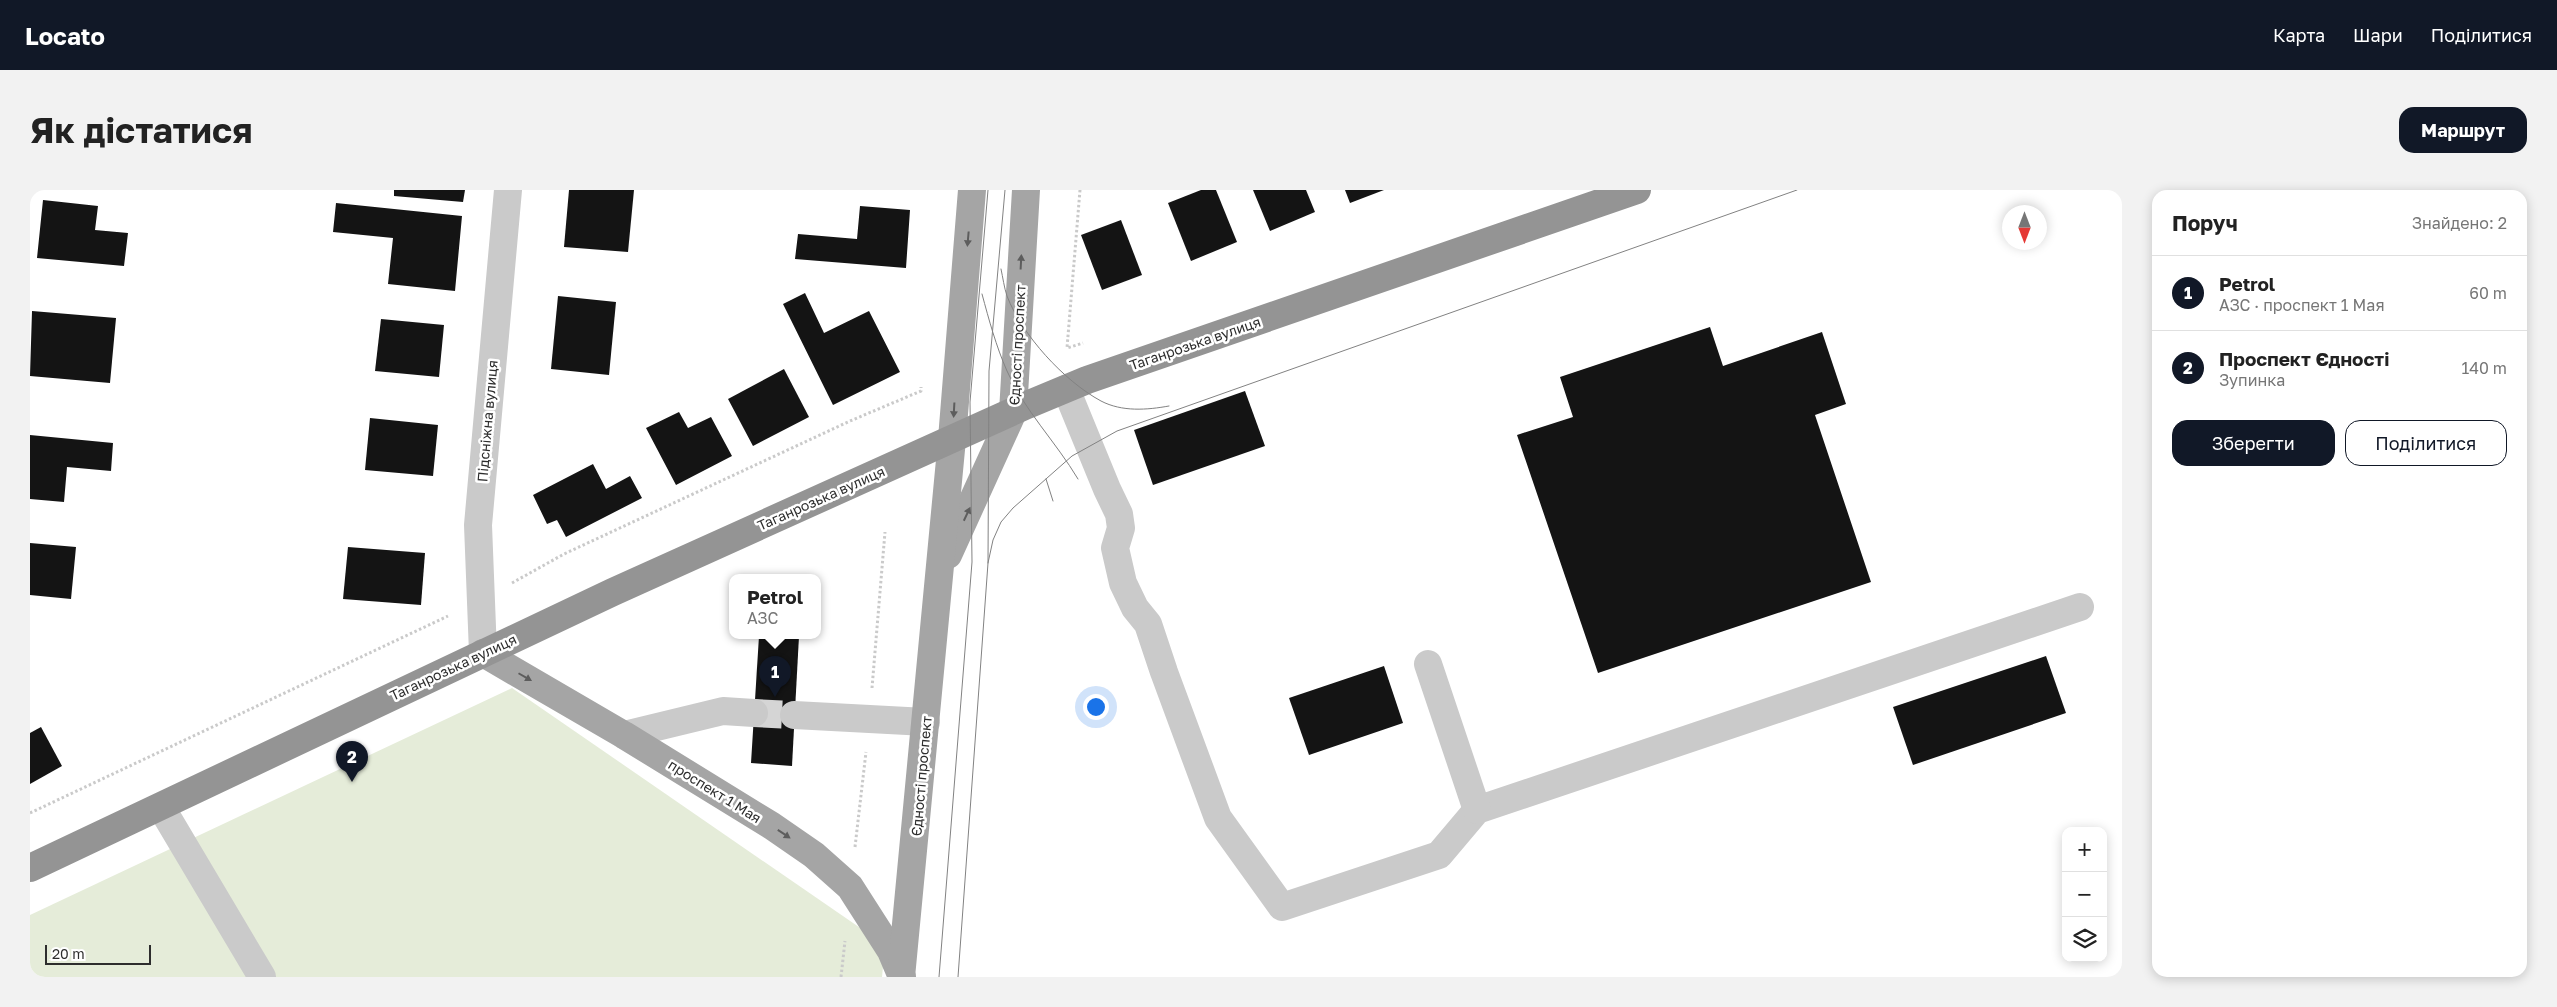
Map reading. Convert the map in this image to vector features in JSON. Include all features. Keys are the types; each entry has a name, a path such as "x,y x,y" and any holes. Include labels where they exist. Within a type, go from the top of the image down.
{"highway":[{"name":"Таганрозька вулиця","path":"30,868 483,653 1066,389 1592,198 1637,190"}],"main road":[{"name":"Єдності проспект","path":"902,977 952,439 955,381 972,190"},
{"name":"Єдності проспект","path":"939,575 1013,412 1026,190"},
{"name":"проспект 1 Мая","path":"483,653 624,735 772,826 814,855 850,887 891,951 902,977"}],"street":[{"name":"Підсніжна вулиця","path":"483,653 478,526 508,190"},
{"path":"1066,389 1119,514 1121,528 1115,548 1123,583 1135,608 1148,624 1218,818 1282,907 1439,855 1478,810 2080,607"},
{"path":"1428,664 1478,810"},
{"path":"624,735 723,711 754,713"},
{"path":"794,715 926,722"},
{"path":"161,807 262,977"}],"path":[{"path":"1080,190 1067,348 1083,343"},
{"path":"30,813 480,601 564,554 850,421 921,391"},
{"path":"869,720 885,532"}],"green space":[{"path":"512,688 885,945 882,977 30,977 30,915"}],"building":[{"path":"394,190 465,190 463,202 394,196"},
{"path":"569,190 634,190 628,252 564,247"},
{"path":"1201,190 1216,190 1237,242 1191,261 1168,203"},
{"path":"1253,190 1306,190 1315,212 1270,231"},
{"path":"1345,190 1384,190 1350,203"},
{"path":"43,200 98,206 95,230 128,233 124,266 37,258"},
{"path":"336,203 462,216 455,291 388,284 393,238 333,232"},
{"path":"860,206 910,210 906,268 795,259 798,234 857,239"},
{"path":"1121,220 1142,275 1102,290 1081,235"},
{"path":"805,293 824,333 869,311 900,372 833,405 783,304"},
{"path":"558,296 616,302 609,375 551,369"},
{"path":"32,311 116,318 110,383 30,376"},
{"path":"381,319 444,325 439,377 375,371"},
{"path":"1710,327 1723,366 1822,332 1846,404 1815,415 1871,582 1598,673 1517,435 1573,417 1560,377"},
{"path":"784,369 809,417 753,446 728,399"},
{"path":"1245,391 1265,446 1153,485 1134,430"},
{"path":"679,412 688,428 711,417 732,456 676,485 646,428"},
{"path":"370,418 438,425 433,476 365,470"},
{"path":"30,435 113,443 111,471 67,467 64,502 30,499"},
{"path":"593,464 606,489 630,476 642,498 566,537 557,520 547,524 533,495"},
{"path":"30,543 76,547 71,599 30,595"},
{"path":"348,547 425,553 421,605 343,599"},
{"path":"759,639 799,639 792,766 751,763"},
{"path":"2046,656 2066,713 1913,765 1893,707"},
{"path":"1384,666 1403,723 1309,755 1289,698"},
{"path":"41,727 62,766 30,784 30,733"}],"tunnel":[{"path":"754,713 794,715"}],"tram line":[{"path":"939,977 972,562 970,402 988,190"},
{"path":"958,977 988,563 989,371 1005,190"},
{"path":"988,563 993,540 1001,522 1013,508 1072,456 1117,431 1797,190"},
{"path":"1001,269 1007,296 1023,326 1046,356 1073,382 1109,405 1143,409 1169,406"},
{"path":"982,294 999,352 1014,385 1031,413 1078,479"},
{"path":"1046,479 1053,501"}],"place":[{"name":"Petrol","path":"775,697"},
{"name":"Проспект Єдності","path":"352,782"}]}
